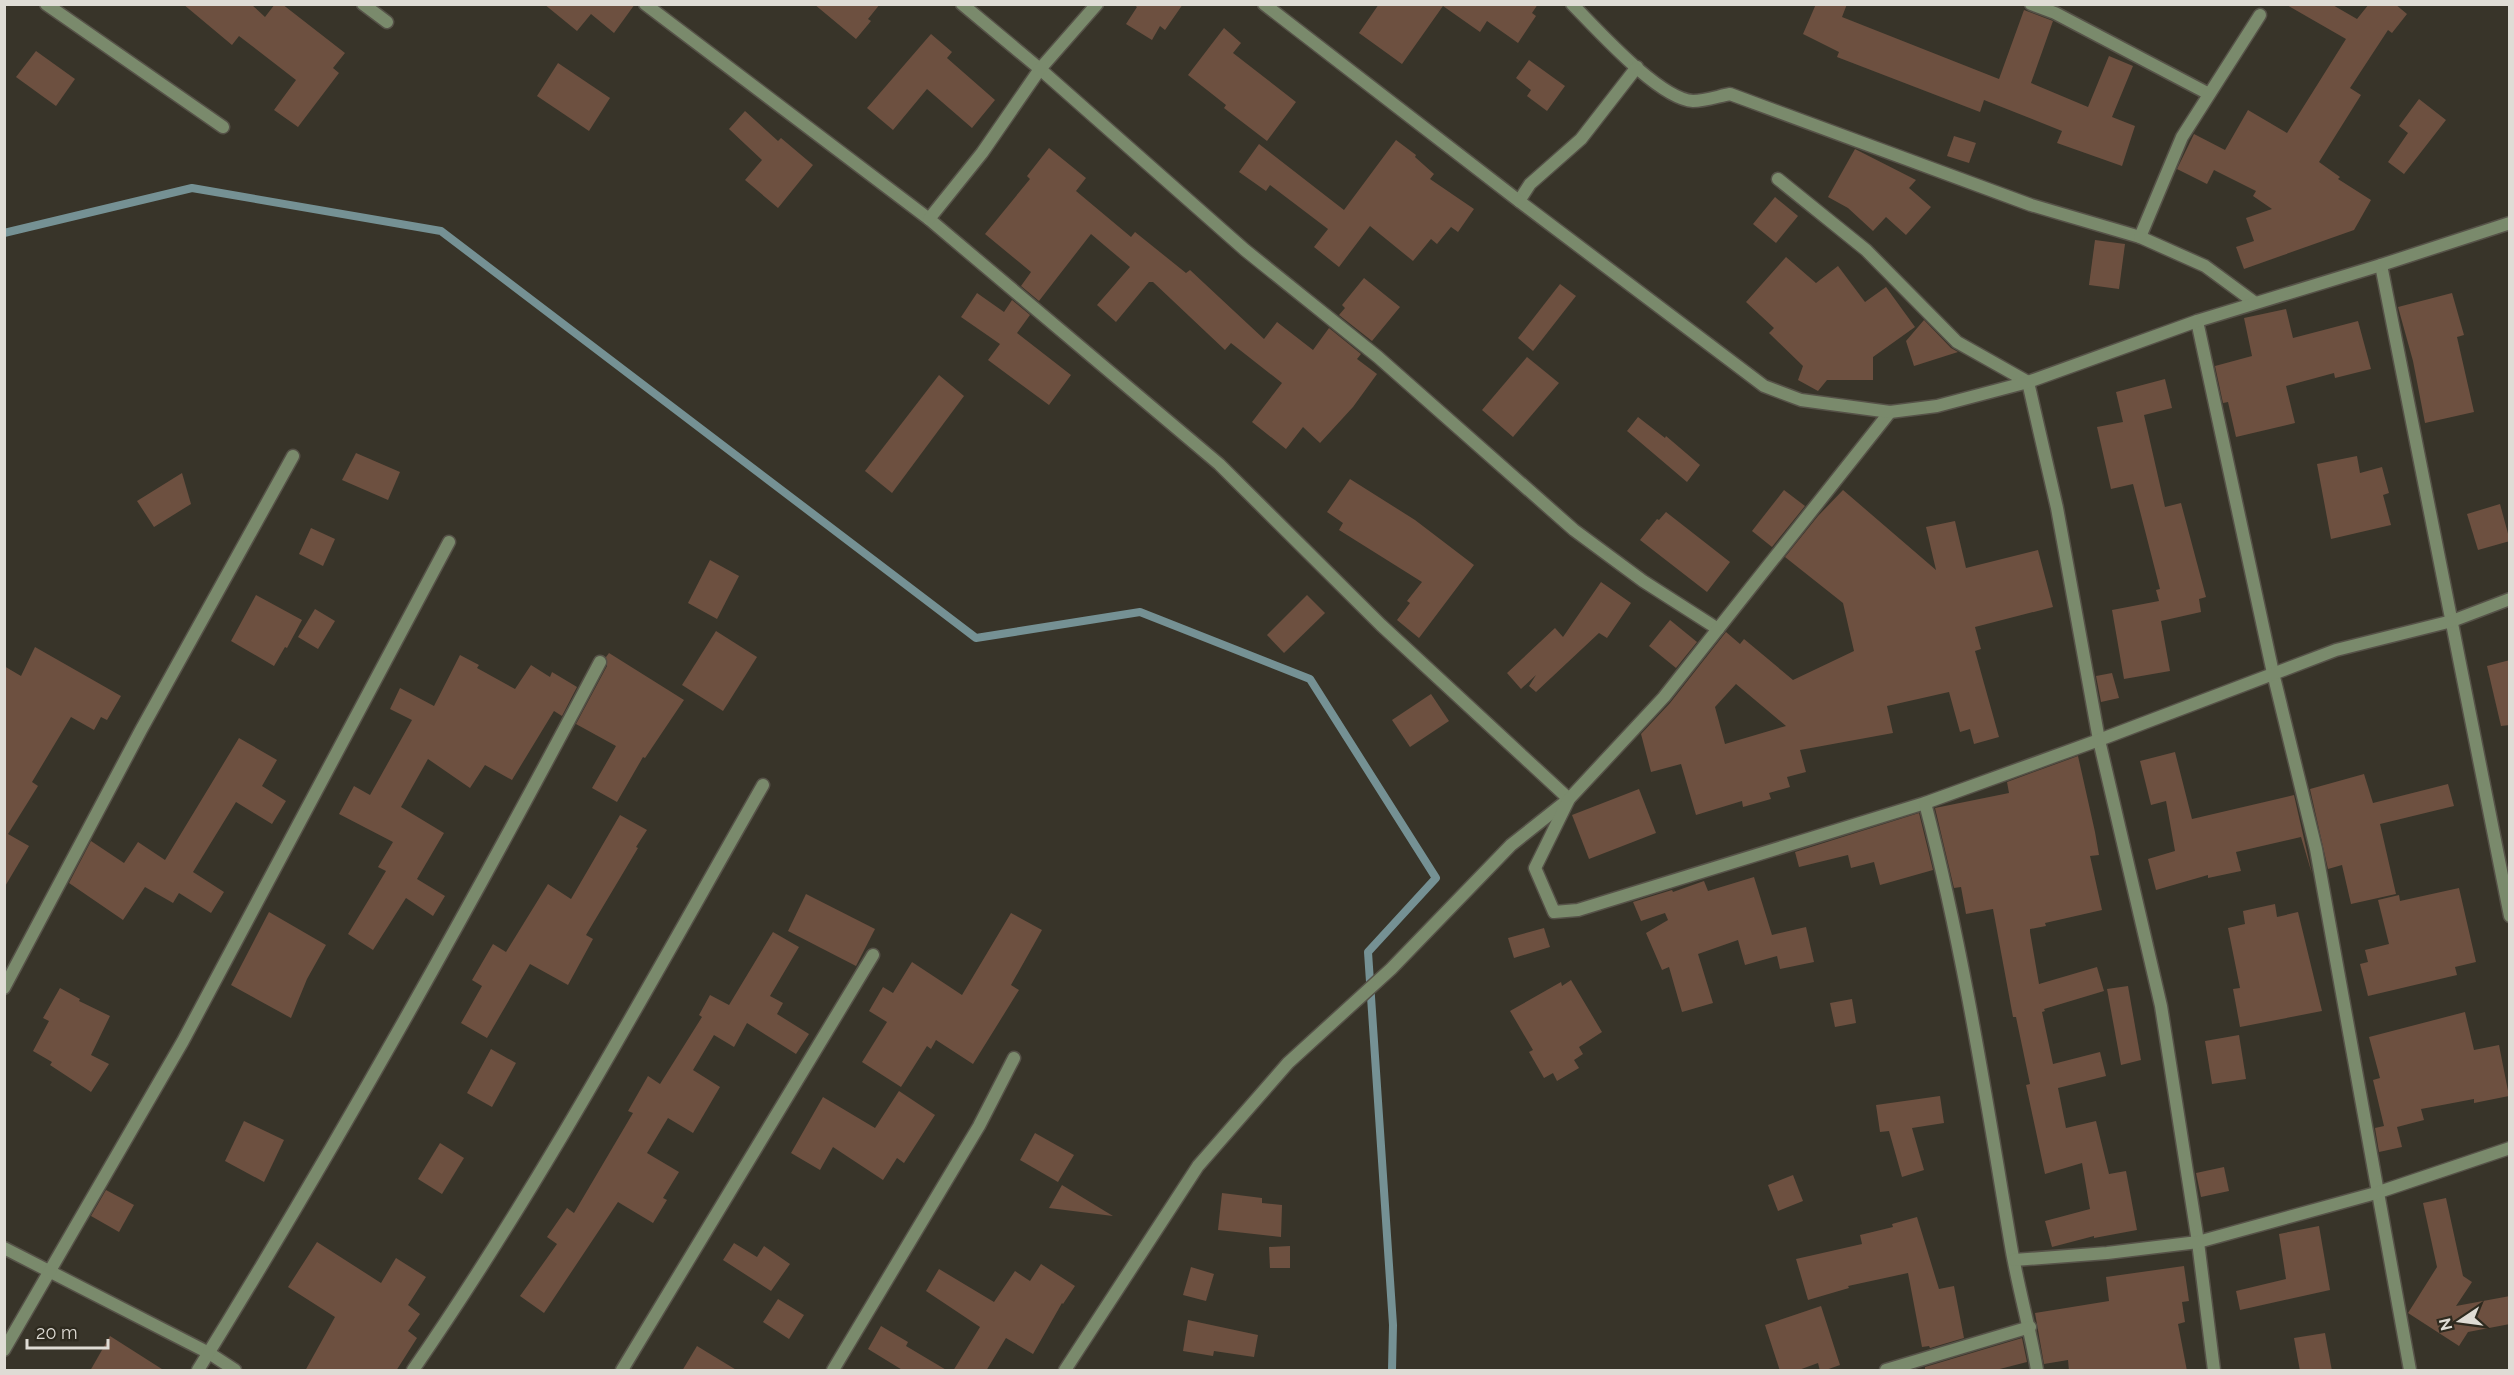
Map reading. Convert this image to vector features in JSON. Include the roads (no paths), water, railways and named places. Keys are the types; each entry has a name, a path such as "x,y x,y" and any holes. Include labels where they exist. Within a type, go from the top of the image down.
{"street":[{"path":"46,4 223,127"},
{"path":"363,4 387,22"},
{"path":"645,4 929,219 1219,464 1382,625 1569,799"},
{"path":"962,4 1040,69 1245,250 1378,357 1574,530 1642,581 1718,629"},
{"path":"929,219 982,153 1040,69 1097,4"},
{"path":"1264,4 1764,386 1801,400 1890,412 1937,406 2028,382 2254,302 2381,265 2510,223"},
{"path":"1572,4 1637,67 1668,93 1693,101 1730,94 2031,206 2140,237 2205,266 2254,302"},
{"path":"2031,4 2055,13 2209,94"},
{"path":"2140,237 2182,137 2260,15"},
{"path":"1519,201 1530,184 1581,139 1637,67"},
{"path":"1778,179 1866,250 1957,342 2028,382 2057,508 2100,740 2161,1006 2198,1242 2214,1371"},
{"path":"2381,265 2510,916"},
{"path":"2197,321 2273,674 2316,849 2376,1193 2410,1371"},
{"path":"1065,1371 1198,1166 1280,1071 1391,969 1511,845 1569,799 1664,696 1890,412"},
{"path":"4,988 141,730 293,456"},
{"path":"4,1350 183,1041 449,542"},
{"path":"1569,799 1536,867 1554,912 1578,909 1925,803 2100,740 2336,650 2452,621 2510,599"},
{"path":"198,1371 349,1118 472,900 600,662"},
{"path":"413,1371 452,1315 557,1148 763,785"},
{"path":"1925,803 1956,934 2014,1260 2030,1327 2037,1371"},
{"path":"622,1371 873,955"},
{"path":"833,1371 979,1125 1014,1058"},
{"path":"2014,1260 2107,1253 2198,1242 2376,1193 2510,1148"},
{"path":"4,1248 209,1353 235,1371"},
{"path":"1886,1371 2030,1327"}],"waterway":[{"path":"4,233 192,188 441,231 976,638 1140,612 1310,679 1436,878 1368,952 1393,1325 1392,1370"}]}
